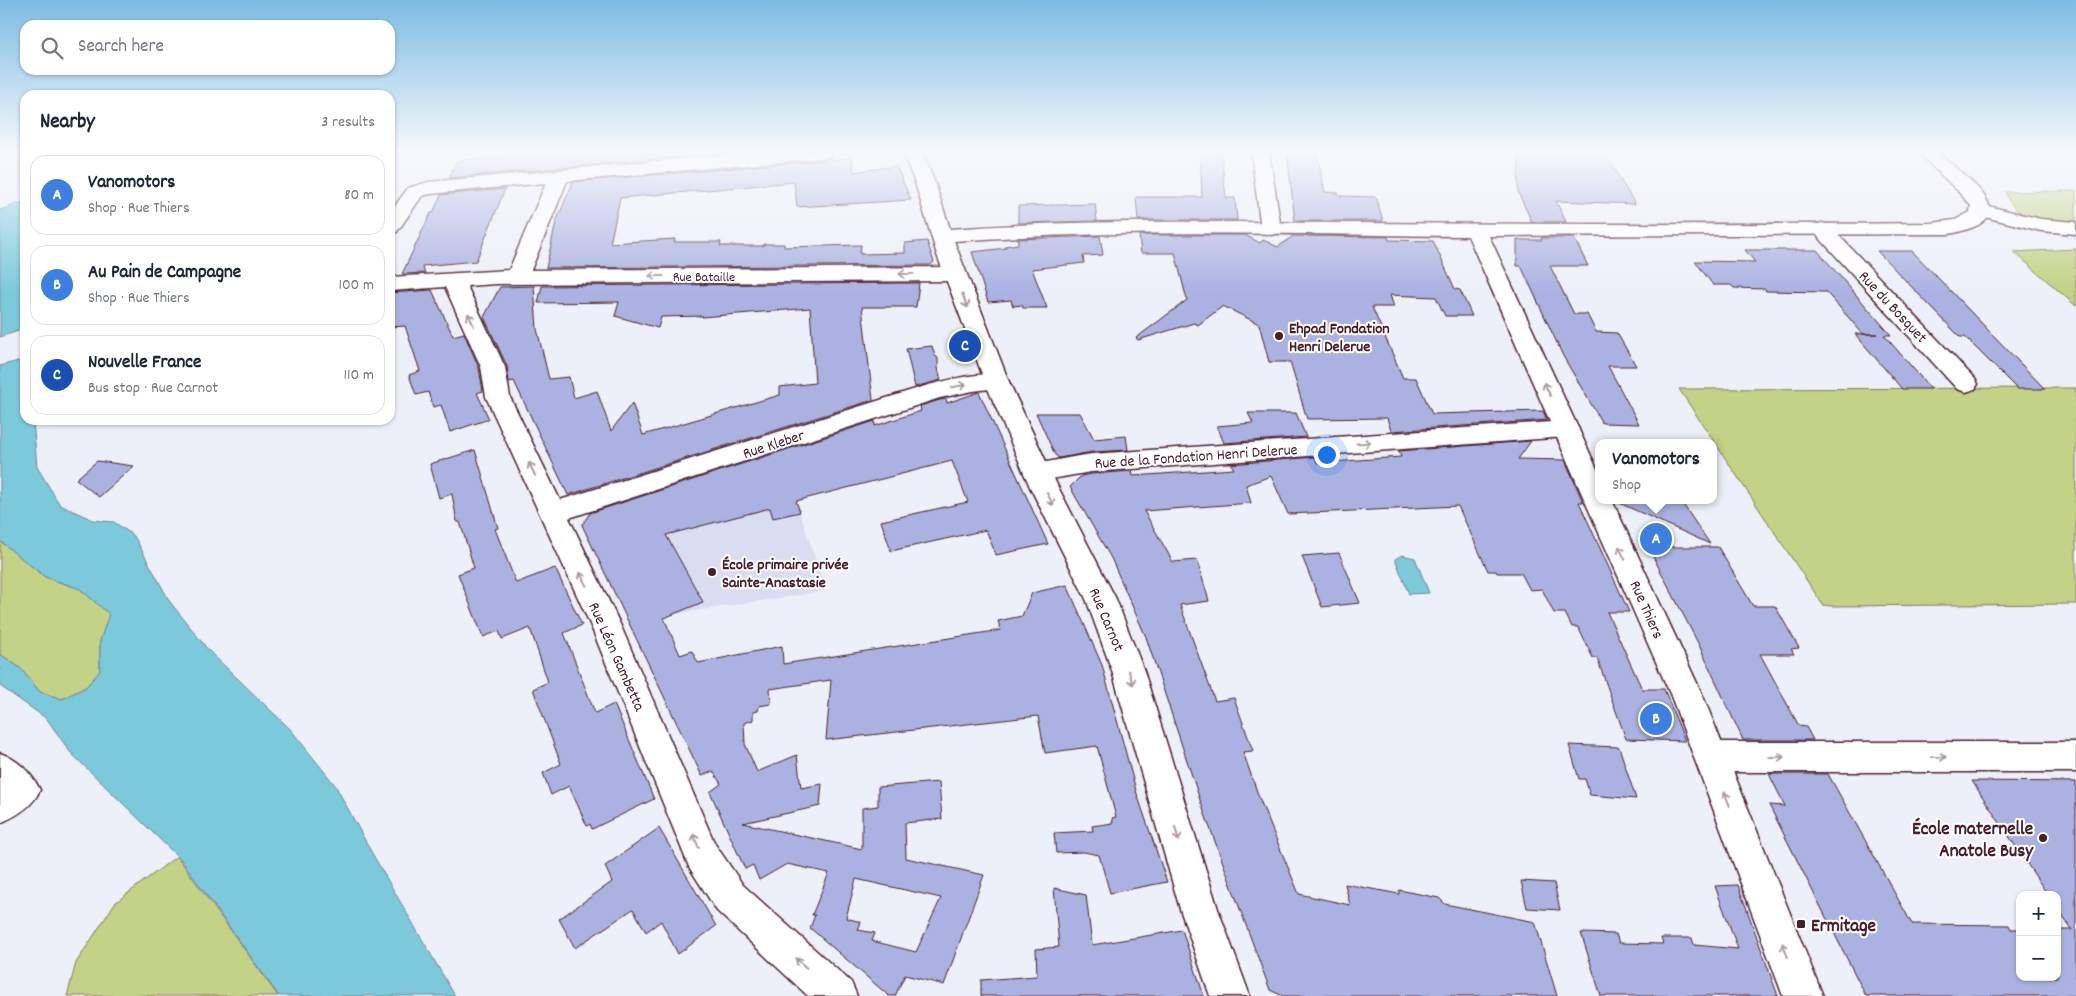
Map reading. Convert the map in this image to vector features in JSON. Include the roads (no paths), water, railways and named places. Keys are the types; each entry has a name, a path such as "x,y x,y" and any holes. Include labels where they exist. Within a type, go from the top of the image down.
{"street":[{"path":"395,221 410,198"},
{"path":"517,277 550,198"},
{"name":"Rue Carnot","path":"930,198 948,255 996,382 1037,473 1092,580 1116,636 1199,909 1230,996"},
{"path":"1267,198 1271,229"},
{"path":"1976,198 1980,210 2041,225 2076,228"},
{"name":"Rue Bataille","path":"395,284 948,255 993,231 1060,229 1946,228 1971,221 1980,210"},
{"name":"Rue du Bosquet","path":"1822,229 1966,384"},
{"name":"Rue Thiers","path":"1476,230 1595,493"},
{"name":"Rue Léon Gambetta","path":"453,280 493,367 498,398 605,624 702,855 730,898 837,996"},
{"name":"Rue Kleber","path":"552,513 923,396 973,383 996,382"},
{"name":"Rue de la Fondation Henri Delerue","path":"1037,473 1085,463 1566,429"},
{"name":"Rue Thiers","path":"1600,504 1675,669 1803,996"},
{"path":"1710,756 2076,757"},
{"path":"0,768 23,790 0,807"}],"water":[{"path":"20,203 20,331 0,337 0,210"},
{"path":"20,360 20,425 33,425 37,467 60,505 93,520 114,522 134,536 170,602 209,651 291,730 335,785 373,855 455,996 279,996 182,861 70,752 47,719 0,686 0,654 20,668 40,692 62,699 86,687 100,671 100,641 109,614 80,589 45,577 0,541 0,366"},
{"path":"1402,555 1415,558 1429,593 1409,594 1395,559"}],"place":[{"name":"Ehpad Fondation Henri Delerue","path":"1279,336"},
{"name":"Nouvelle France","path":"965,346"},
{"name":"Vanomotors","path":"1656,539"},
{"name":"École primaire privée Sainte-Anastasie","path":"712,572"},
{"name":"Au Pain de Campagne","path":"1656,719"},
{"name":"École maternelle Anatole Busy","path":"2043,838"},
{"name":"Ermitage","path":"1801,924"}]}
